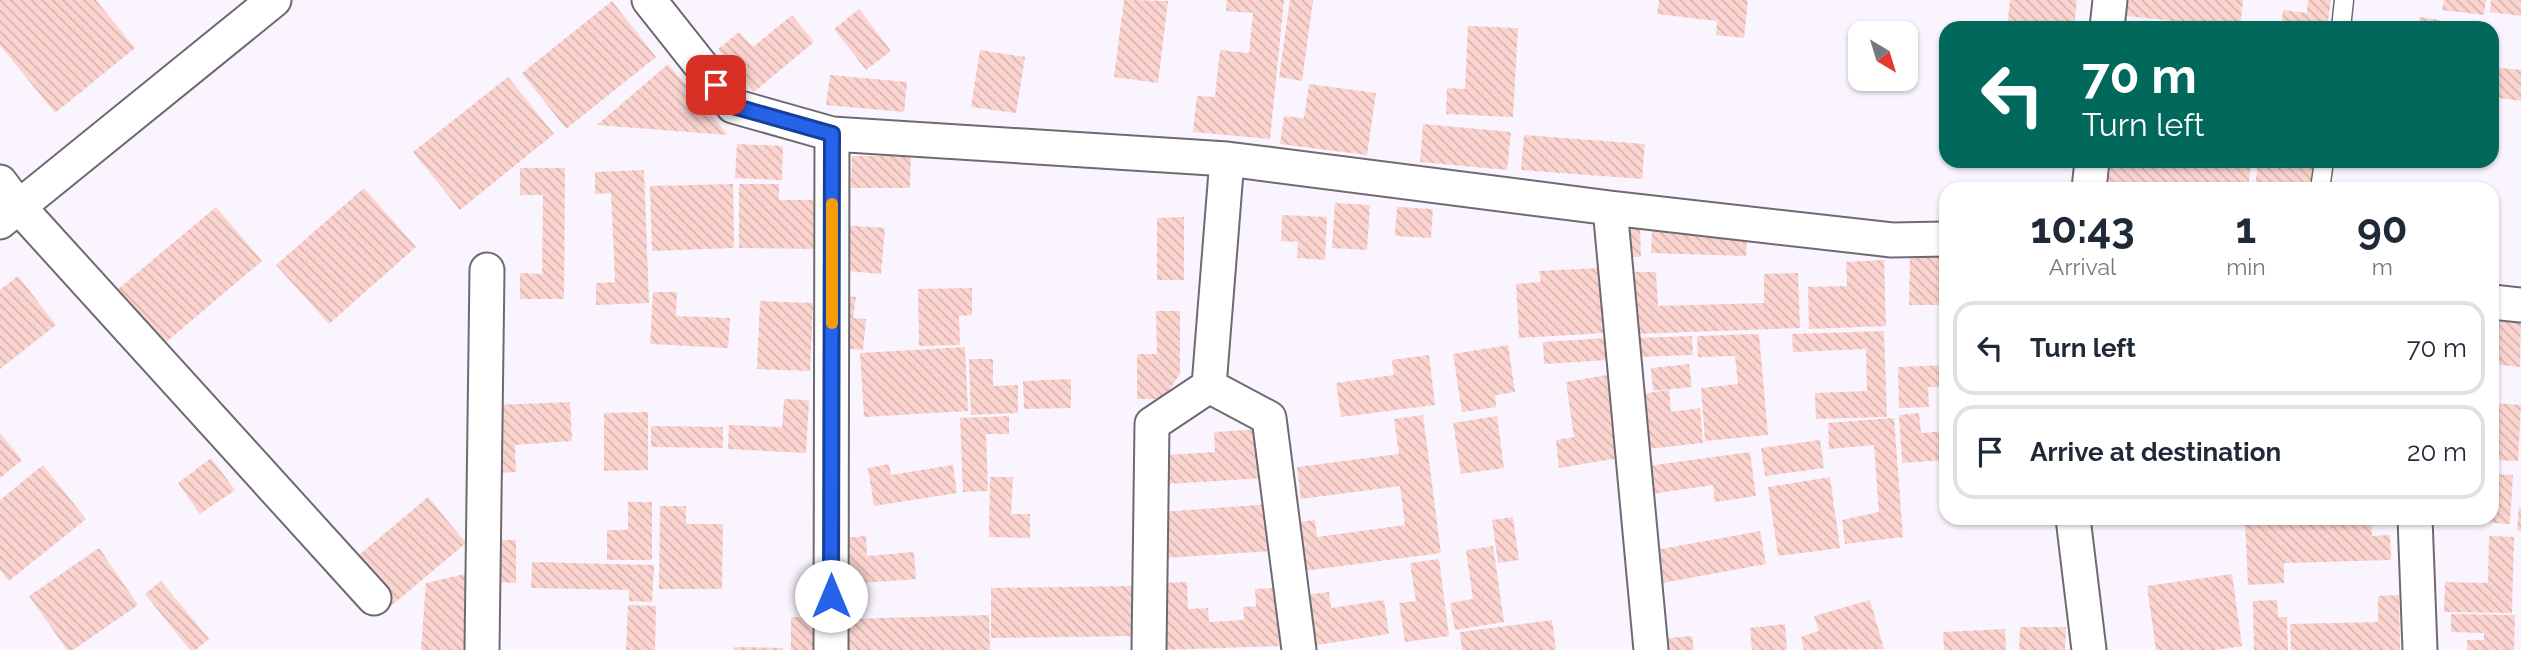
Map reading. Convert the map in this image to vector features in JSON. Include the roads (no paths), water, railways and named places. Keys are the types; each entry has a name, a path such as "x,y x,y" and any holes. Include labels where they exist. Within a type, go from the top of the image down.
{"street":[{"path":"274,0 6,203 374,598"},
{"path":"649,0 733,106 832,134 1227,159 1610,208 1892,240 1939,239"},
{"path":"2107,21 2110,0"},
{"path":"831,650 832,134"},
{"path":"1209,386 1227,159"},
{"path":"1610,208 1651,650"},
{"path":"482,650 487,270"},
{"path":"2499,303 2521,305"},
{"path":"1149,650 1152,424 1209,386"},
{"path":"1209,386 1269,418 1299,650"},
{"path":"2074,525 2089,650"},
{"path":"2415,525 2420,650"}],"lane":[{"path":"2342,21 2344,0"}]}
